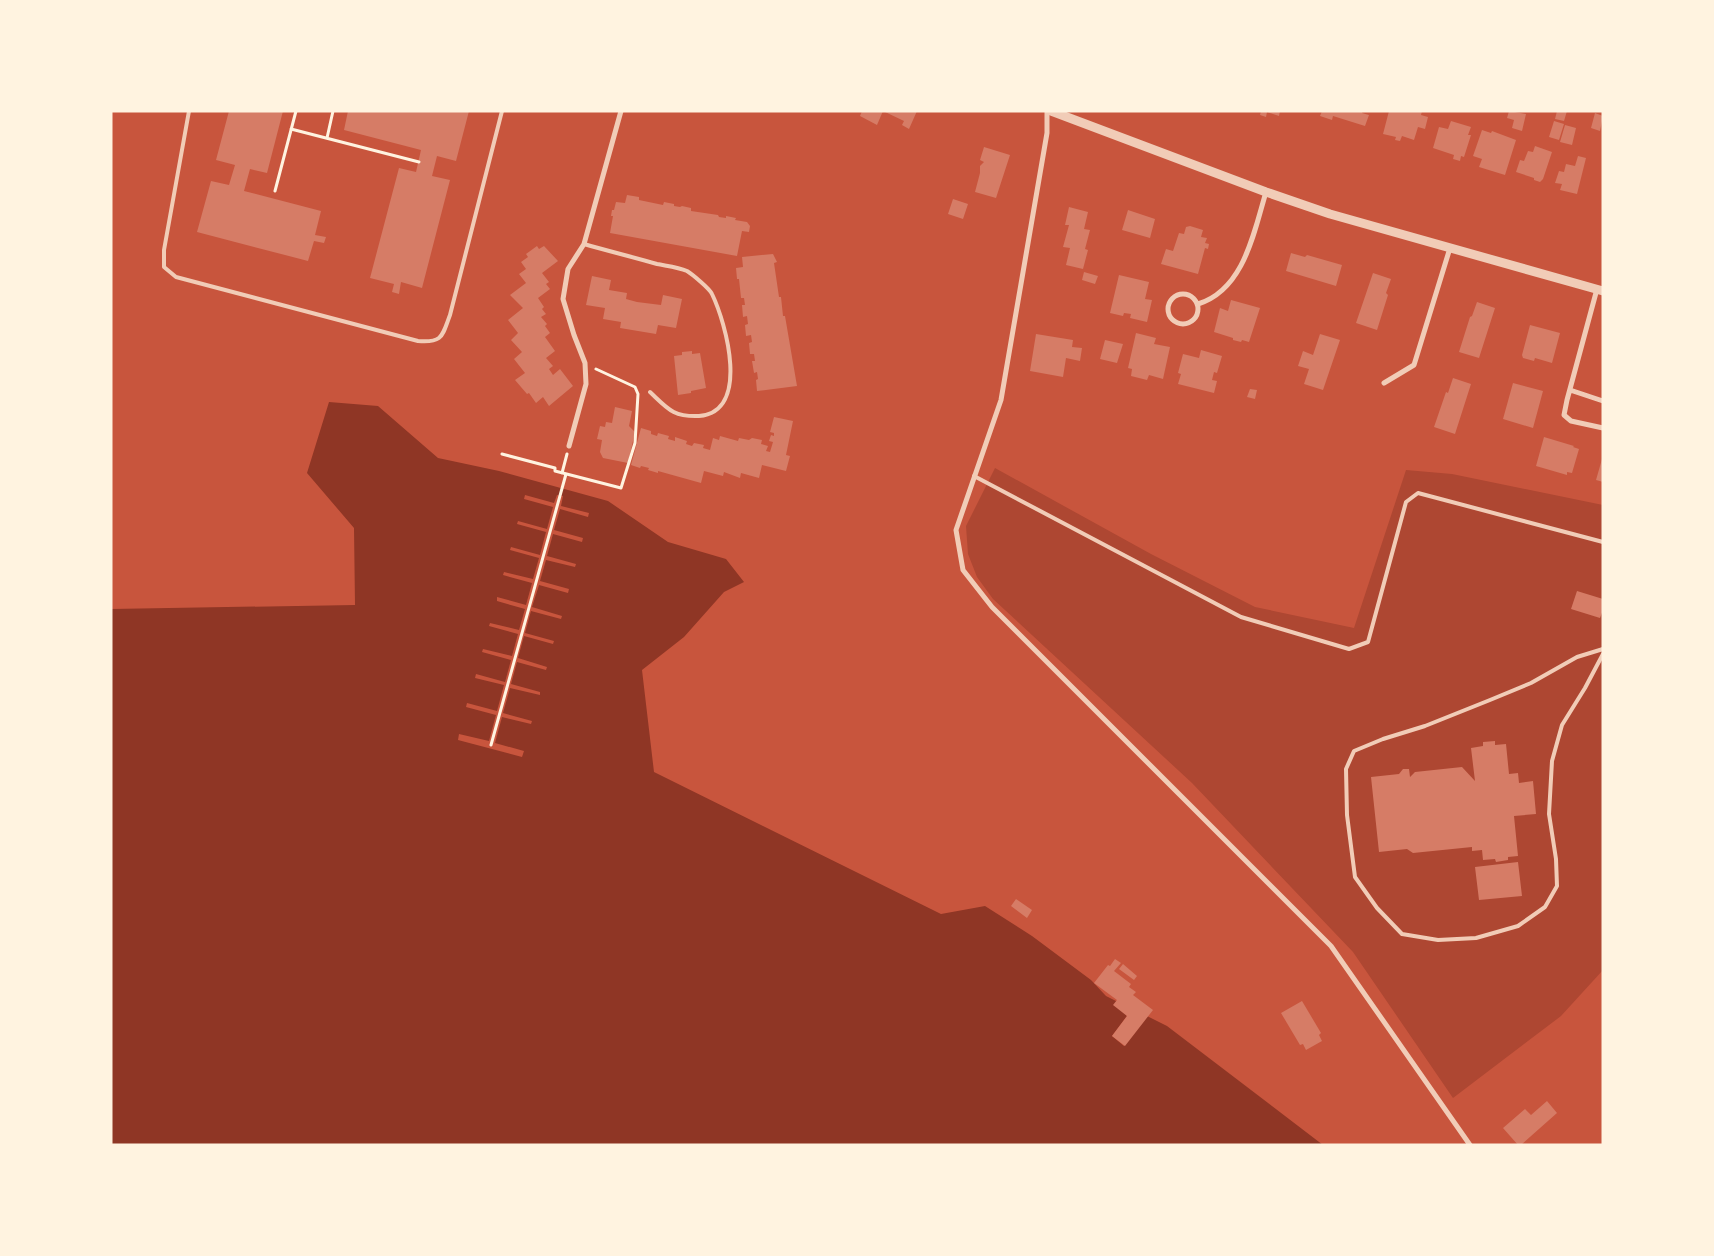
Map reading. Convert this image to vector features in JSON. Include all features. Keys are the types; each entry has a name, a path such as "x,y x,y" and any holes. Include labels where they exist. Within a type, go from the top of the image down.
{"street":[{"path":"569,446 586,384 585,366 563,300 568,269 584,244 622,111"},
{"path":"1470,1145 1331,946 992,607 963,570 956,530 1001,400 1047,133 1049,111 1330,214 1600,290 1564,415 1571,422 1603,428"},
{"path":"1198,304 1215,296 1229,284 1250,244 1266,192"},
{"path":"1384,383 1414,364 1450,248"},
{"path":"1178,294 1190,295 1198,304 1197,316 1188,323 1176,323 1168,314 1169,302 1178,294"},
{"path":"1570,390 1603,401"}],"lane":[{"path":"189,111 164,250 164,267 176,277 418,342 432,342 442,336 450,314 502,111"},
{"path":"584,244 688,272 711,292 724,332 730,364 729,392 720,408 708,415 690,416 672,413 650,392"},
{"path":"974,476 1241,617 1349,649 1368,642 1406,502 1418,493 1603,542"},
{"path":"1603,649 1577,657 1531,683 1490,700 1425,726 1354,751 1346,770 1347,815 1355,877 1377,908 1402,934 1438,940 1476,938 1518,926 1545,906 1557,886 1556,859 1549,814 1552,761 1562,725 1603,654"}],"path":[{"path":"275,191 296,111"},
{"path":"327,138 333,111"},
{"path":"291,128 419,162"},
{"path":"502,454 556,468 555,471 621,488 634,444 638,394 635,387 624,381 585,366"},
{"path":"491,745 564,473 569,446"}],"shaded area":[{"path":"329,402 378,406 438,458 499,471 608,501 668,542 726,559 744,582 724,592 684,637 642,670 654,772 941,914 985,906 1032,936 1091,980 1106,996 1116,1001 1127,1016 1112,1036 1124,1046 1147,1016 1167,1026 1323,1145 111,1145 111,609 355,605 354,528 307,473"},
{"path":"995,468 1151,554 1255,607 1354,628 1406,470 1452,474 1603,505 1603,970 1561,1016 1453,1098 1353,952 1192,783 993,599 977,577 968,554 966,526"}],"pier":[{"path":"525,495 554,503 557,495 563,496 561,506 589,513 588,517 560,509 554,530 583,538 582,542 553,534 547,556 576,564 575,567 546,560 540,581 569,589 568,593 539,585 532,607 562,616 561,619 531,611 525,633 554,641 553,644 524,636 518,658 547,667 546,670 517,662 511,684 540,692 540,695 510,688 503,713 532,721 531,724 502,717 495,743 524,751 522,757 458,740 459,734 489,741 496,715 466,707 467,703 497,711 504,685 475,678 476,674 505,682 511,660 482,652 483,649 512,656 518,634 489,626 490,623 519,630 525,609 497,601 497,597 526,605 532,583 503,575 504,572 533,579 539,558 510,550 511,547 540,555 546,532 517,524 518,521 547,529 553,507 524,499"}],"building":[{"path":"229,111 283,111 267,173 250,169 244,191 321,211 315,235 326,237 324,243 314,241 308,261 197,232 211,181 229,185 235,165 216,160"},
{"path":"348,111 469,111 456,161 437,156 432,176 450,180 422,288 401,282 399,294 392,292 394,284 370,278 399,168 416,172 421,150 344,130"},
{"path":"862,111 883,111 877,125 860,116"},
{"path":"883,111 917,111 909,129 902,125 904,121"},
{"path":"1261,111 1280,111 1279,116 1267,112 1266,117 1260,115"},
{"path":"1322,111 1363,111 1362,113 1369,115 1365,126 1333,116 1332,120 1320,116"},
{"path":"1389,111 1422,111 1421,115 1428,117 1425,129 1418,127 1414,140 1402,136 1400,141 1395,140 1396,137 1383,134"},
{"path":"1509,111 1526,114 1522,131 1512,128 1514,120 1507,118"},
{"path":"1557,111 1567,111 1564,121 1555,119"},
{"path":"1595,113 1603,116 1600,131 1591,128"},
{"path":"1451,121 1471,127 1468,135 1471,135 1464,157 1461,156 1460,161 1453,159 1454,155 1433,148 1439,127 1448,129"},
{"path":"1554,121 1564,124 1559,140 1549,137"},
{"path":"1565,125 1576,128 1572,145 1560,142"},
{"path":"1482,130 1491,133 1492,131 1516,140 1505,175 1479,167 1482,159 1473,156"},
{"path":"1535,146 1552,152 1543,179 1540,182 1516,172 1520,160 1524,161 1528,151 1533,152"},
{"path":"984,147 1010,155 996,198 975,192 980,166 984,162 980,160"},
{"path":"1578,156 1586,158 1577,194 1560,190 1562,184 1555,183 1559,171 1564,172 1566,164 1575,166"},
{"path":"627,195 639,197 639,200 663,205 664,202 674,204 674,206 691,208 691,211 718,215 719,217 736,218 735,220 747,222 750,226 749,232 742,231 737,256 610,233 613,216 611,216 612,210 614,210 616,202 625,203"},
{"path":"953,199 968,204 963,219 948,214"},
{"path":"1069,207 1088,212 1084,229 1090,230 1085,249 1088,250 1083,269 1066,265 1070,248 1063,247 1069,225 1065,225"},
{"path":"1128,210 1155,219 1150,238 1122,230"},
{"path":"1190,226 1203,230 1201,237 1207,238 1205,243 1209,244 1208,249 1205,248 1198,274 1161,264 1166,249 1173,251 1179,233 1184,234 1186,227"},
{"path":"537,246 539,249 544,246 558,261 542,273 549,282 546,284 550,289 538,298 546,314 541,317 547,324 545,326 550,333 545,337 555,351 546,358 553,366 549,369 553,375 560,369 573,386 549,406 543,397 536,403 529,393 527,394 515,380 525,373 514,359 522,352 511,340 518,333 508,320 523,308 510,295 526,283 519,274 526,269 521,262 528,257 526,254"},
{"path":"1291,253 1305,257 1307,255 1342,265 1336,286 1286,271"},
{"path":"773,254 777,262 774,263 779,297 781,297 783,316 785,316 797,386 757,391 757,372 754,373 752,361 755,361 754,354 750,354 749,343 752,342 751,335 746,336 745,325 748,324 747,316 743,317 742,305 745,305 744,298 741,298 736,268 743,267 742,257"},
{"path":"1084,272 1098,276 1095,284 1082,280"},
{"path":"1373,273 1391,279 1377,330 1356,323"},
{"path":"1119,275 1149,282 1145,299 1152,300 1147,322 1130,318 1131,314 1124,313 1123,316 1110,313"},
{"path":"592,276 611,280 609,290 627,293 626,299 637,302 661,305 663,295 682,299 676,328 658,325 656,334 620,328 621,322 603,319 605,308 586,305"},
{"path":"1231,300 1260,308 1249,342 1233,340 1233,338 1214,332 1220,308 1228,311"},
{"path":"1477,302 1495,308 1479,358 1459,352 1470,317"},
{"path":"1530,325 1560,333 1552,363 1535,358 1534,361 1523,358 1522,355"},
{"path":"1136,333 1156,338 1154,344 1170,347 1163,379 1149,375 1147,380 1131,376 1132,369 1128,368"},
{"path":"1036,334 1073,340 1072,347 1082,348 1080,361 1066,358 1063,377 1030,371"},
{"path":"1320,334 1340,340 1323,390 1304,384 1309,369 1298,366 1303,351 1313,355"},
{"path":"1105,340 1123,344 1117,363 1100,359"},
{"path":"1201,350 1222,356 1217,373 1214,372 1212,380 1217,381 1214,393 1178,384 1181,374 1178,373 1183,354 1199,358"},
{"path":"692,351 692,354 700,353 706,388 678,395 674,356 682,355 682,352"},
{"path":"1453,378 1471,384 1455,434 1434,427"},
{"path":"1513,383 1543,391 1533,428 1503,419"},
{"path":"1250,389 1257,390 1255,399 1247,397"},
{"path":"615,407 632,411 629,426 635,432 628,463 603,458 600,452 602,440 597,439 600,426 605,427 606,422 612,423"},
{"path":"774,417 793,421 786,455 790,456 786,471 762,465 759,478 741,473 740,478 724,472 723,476 704,471 701,483 658,471 658,473 648,470 649,468 631,465 641,428 651,431 651,434 657,436 658,433 669,436 668,439 675,441 675,437 687,441 686,444 692,446 694,443 704,445 703,448 710,450 713,438 719,440 720,436 738,441 739,438 749,440 752,438 762,440 761,444 768,446 766,451 770,452 773,442 769,441 771,435 774,436 774,433 770,432"},
{"path":"1544,437 1579,449 1572,473 1567,472 1567,475 1536,466"},
{"path":"1603,459 1603,482 1596,480"},
{"path":"1577,591 1603,599 1603,610 1600,618 1571,609"},
{"path":"1495,741 1495,745 1506,744 1509,774 1518,773 1519,783 1533,781 1536,814 1514,816 1518,856 1508,857 1508,860 1496,862 1495,859 1483,860 1482,850 1472,851 1472,847 1413,853 1407,849 1379,852 1371,777 1399,774 1403,769 1409,769 1410,777 1415,772 1462,767 1475,781 1471,748 1483,746 1483,742"},
{"path":"1518,862 1522,896 1479,900 1475,867"},
{"path":"1016,899 1032,910 1027,918 1011,906"},
{"path":"1115,959 1121,963 1114,971 1131,984 1129,987 1136,992 1133,995 1153,1010 1125,1046 1112,1036 1127,1016 1113,1005 1117,1000 1094,983"},
{"path":"1123,964 1137,976 1134,980 1119,969"},
{"path":"1302,1001 1321,1033 1319,1035 1322,1041 1306,1050 1303,1044 1300,1045 1281,1013"},
{"path":"1547,1101 1557,1113 1521,1145 1518,1145 1503,1128 1525,1109 1531,1115"}]}
